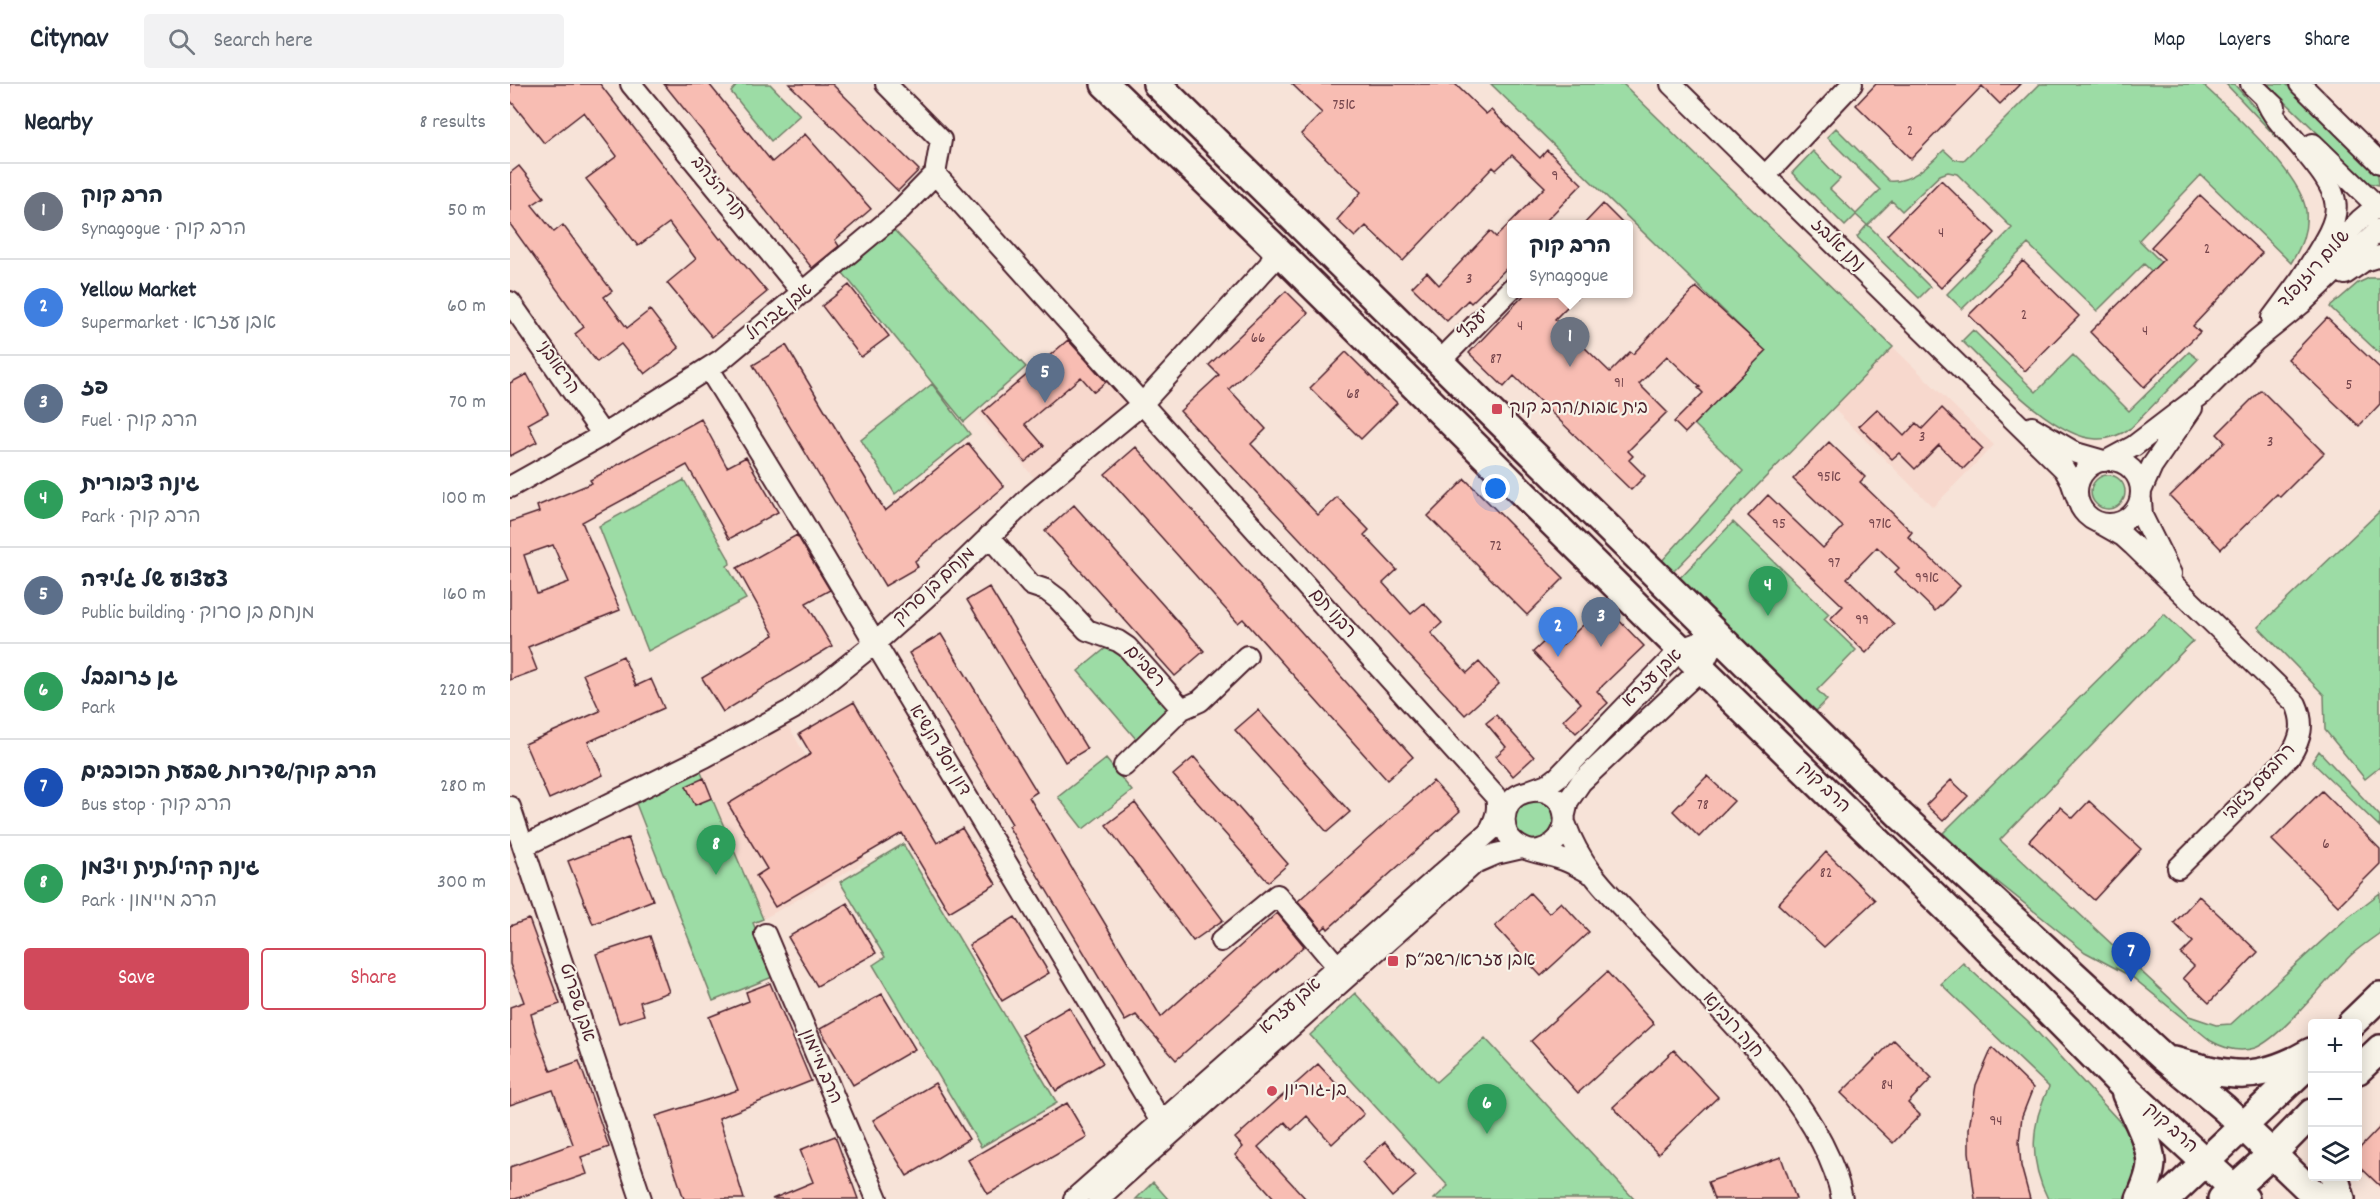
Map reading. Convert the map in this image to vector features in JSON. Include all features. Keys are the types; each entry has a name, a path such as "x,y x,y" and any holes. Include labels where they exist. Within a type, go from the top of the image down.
{"main road":[{"name":"הרב קוק","path":"1105,84 1967,928 2124,1087 2207,1163 2234,1196"},
{"name":"הרב קוק","path":"1157,84 1717,636 1949,861 2164,1058 2224,1108 2319,1199"},
{"path":"2355,1019 2380,996"},
{"path":"2362,1066 2380,1049"},
{"path":"2164,1058 2222,1074 2254,1074 2286,1067 2308,1054"},
{"path":"2166,1199 2308,1066"},
{"path":"2124,1087 2145,1138 2151,1163 2140,1199"},
{"path":"2234,1196 2308,1118"},
{"path":"2336,1181 2341,1199"}],"street":[{"name":"תור הזהב","path":"632,84 803,294"},
{"path":"886,84 941,140 935,174 1141,405"},
{"name":"נתן אלבז","path":"1671,84 2064,469 2077,498"},
{"path":"1765,176 1852,84"},
{"path":"2300,84 2380,163"},
{"path":"2258,91 2379,207"},
{"path":"2258,91 2280,123 2327,177 2337,206 2335,219 2328,236 2301,279"},
{"name":"אבן גבירול","path":"510,487 603,435 709,369 803,294 896,214 935,174"},
{"name":"שלום רוזנפלד","path":"2255,341 2301,279 2360,220 2379,207"},
{"name":"שלום רוזנפלד","path":"2106,460 2134,446 2202,394 2255,341 2301,304 2380,229"},
{"name":"מנחם בן סרוק","path":"524,846 705,757 793,709 874,644 942,583 1032,495 1141,405 1270,264 1274,252 1269,243"},
{"path":"2301,304 2364,261 2380,256"},
{"name":"יעבץ","path":"1439,362 1507,293"},
{"name":"הראובני","path":"510,302 603,435"},
{"name":"דון יוסף הנשיא","path":"709,369 1165,1128"},
{"name":"שלום רוזנפלד","path":"2141,495 2152,466 2202,394"},
{"name":"רבנו תם","path":"1141,405 1296,573 1496,797 1498,806 1496,817 1489,832"},
{"name":"נתן אלבז","path":"2002,408 2069,449 2090,458 2106,460"},
{"path":"2106,460 2118,461 2131,469 2140,482 2141,495 2137,508 2125,520 2108,525 2086,516 2077,498 2079,480 2083,473 2089,467 2106,460"},
{"name":"רחבעם זאבי","path":"2141,495 2142,516 2178,587"},
{"name":"רחבעם זאבי","path":"2100,523 2123,537 2178,587 2296,704 2301,716 2298,744 2289,756 2178,868"},
{"name":"רשב\"ם","path":"988,536 1031,585 1046,590 1058,599 1087,630 1118,640 1127,647 1182,710"},
{"name":"אבן עזרא","path":"1527,791 1550,783 1558,777 1681,649 1717,636"},
{"name":"אבן עזרא","path":"1565,818 1568,801 1581,782 1701,669 1717,636"},
{"path":"1124,766 1182,710 1200,701 1247,656"},
{"path":"1537,790 1555,797 1565,818 1558,841 1551,847 1527,849 1513,842 1507,833 1504,823 1505,813 1517,796 1527,791 1537,790"},
{"name":"אבן שפרוט","path":"510,807 641,1199"},
{"name":"אבן עזרא","path":"1098,1199 1165,1128 1337,966 1489,832 1505,813"},
{"name":"חנה רובינא","path":"1565,818 1590,873"},
{"name":"אבן עזרא","path":"1074,1199 1165,1128 1475,863 1496,854 1527,849"},
{"name":"חנה רובינא","path":"1527,849 1572,863 1590,873 1744,1037 1794,1098 1824,1144 1839,1184 1842,1199"},
{"path":"1221,941 1277,895 1337,966"},
{"name":"הרב מיימון","path":"765,934 876,1199"}],"shaded area":[{"path":"1077,330 1134,396 1036,480 979,414"},
{"path":"1893,347 1994,445 1933,507 1833,408"},
{"path":"788,725 866,861 763,919 700,770"},
{"path":"2380,1124 2380,1190 2362,1172 2362,1144"}],"green space":[{"path":"738,84 770,84 800,115 771,141 731,92"},
{"path":"1491,84 1623,84 1893,347 1672,573 1661,562 1743,471 1694,424 1765,351"},
{"path":"2040,84 2202,84 2279,161 2301,196 2306,211 2305,232 2291,263 2201,175 2139,240 2180,281 2171,290 2144,264 2097,311 2028,244 1962,309 1947,294 2012,228 1957,174 1948,172 1940,175 1902,211 1892,201 1868,225 1930,287 1919,298 1857,237 1867,225 1856,215 1845,226 1792,173 1813,151 1840,179 1830,189 1856,214 1880,190 1827,137 1836,128 1889,181 1897,181 1920,172 1944,150 1954,159 1963,161"},
{"path":"2226,84 2234,84 2317,178 2315,178"},
{"path":"2267,84 2286,84 2378,174 2379,185 2369,183"},
{"path":"893,229 1026,367 964,422 843,273"},
{"path":"2369,278 2380,278 2380,354 2330,307 2358,283"},
{"path":"1973,330 2036,392 2073,355 2129,411 2189,352 2198,359 2131,428 2114,437 2096,439 2079,436 2062,427 2024,400 1962,341"},
{"path":"932,384 970,434 895,494 861,440"},
{"path":"2108,475 2120,480 2125,492 2120,504 2108,509 2096,504 2091,492 2096,480"},
{"path":"684,480 729,559 730,564 727,566 746,599 648,651 599,526"},
{"path":"2380,511 2380,767 2365,779 2325,730 2324,695 2258,627"},
{"path":"1733,522 1829,614 1824,619 1856,650 1817,690 1827,700 1811,716 1675,583"},
{"path":"2164,614 2193,641 2000,840 2189,1016 2216,1025 2231,1024 2347,918 2380,893 2380,933 2351,955 2278,1032 2255,1048 2232,1049 2211,1041 2132,977 2085,952 1979,867 1943,833"},
{"path":"1121,646 1173,707 1136,739 1078,671 1106,648"},
{"path":"2319,751 2380,816 2380,827 2312,762"},
{"path":"1106,759 1132,791 1083,829 1058,797"},
{"path":"700,770 763,919 753,923 775,976 713,1001 635,801"},
{"path":"1534,800 1542,801 1548,806 1553,812 1553,828 1548,834 1542,839 1534,840 1526,839 1520,834 1515,828 1514,820 1515,812 1520,806 1526,801"},
{"path":"903,844 1057,1103 981,1147 873,965 885,957 840,882"},
{"path":"1963,963 2028,1022 2130,1133 2139,1165 2133,1189 2125,1199 2048,1199 2037,1171 2034,1143 2038,1115 2049,1087 1941,984"},
{"path":"1355,993 1436,1082 1485,1038 1634,1199 1434,1199 1448,1186 1310,1035"},
{"path":"1153,1182 1168,1199 1136,1199"}],"building":[{"path":"510,84 600,84 720,239 722,238 767,292 712,337 667,283 696,259 669,223 638,246 586,179 617,156 584,112 544,143 510,100"},
{"path":"664,84 709,84 772,162 805,134 871,209 835,240 839,246 812,268"},
{"path":"789,84 832,84 919,170 898,191"},
{"path":"1292,84 1455,84 1486,114 1491,110 1540,158 1547,150 1582,184 1547,220 1513,220 1545,187 1512,155 1496,170 1493,167 1403,261 1366,226 1355,237 1337,220 1361,192 1301,134 1322,113"},
{"path":"1876,84 2020,84 2000,104 1982,86 1911,159 1856,105"},
{"path":"519,166 544,197 532,205 554,232 563,225 612,291 604,297 627,328 650,310 679,348 645,374 621,344 597,362 575,334 584,327 510,224 510,173"},
{"path":"1941,180 1995,233 1941,288 1887,235"},
{"path":"2200,195 2262,253 2193,326 2200,332 2144,387 2090,332 2164,259 2151,247"},
{"path":"1603,204 1619,220 1588,220"},
{"path":"1507,226 1507,268 1471,303 1468,300 1447,321 1412,287 1427,272 1439,285 1490,231 1496,237"},
{"path":"2023,261 2079,316 2025,371 1969,315"},
{"path":"849,285 889,336 861,357 822,306"},
{"path":"1696,287 1766,351 1685,433 1674,422 1703,393 1698,388 1700,387 1667,356 1639,384 1667,412 1628,451 1633,456 1629,460 1645,476 1631,490 1514,376 1504,387 1469,353 1521,298 1576,298 1555,319 1610,372 1630,352 1633,354"},
{"path":"1286,291 1308,313 1229,389 1266,429 1251,444 1318,515 1337,497 1369,530 1364,535 1397,570 1383,583 1411,614 1424,603 1442,623 1431,633 1467,673 1479,662 1499,684 1465,715 1180,411 1219,375 1209,365"},
{"path":"2327,318 2380,368 2380,404 2359,426 2288,359"},
{"path":"1068,340 1106,382 1094,392 1081,377 1025,424 1044,446 1025,462 983,412"},
{"path":"786,345 885,511 968,443 1004,487 915,561 918,567 885,586 753,365"},
{"path":"1346,352 1397,403 1361,439 1310,388"},
{"path":"527,374 548,413 528,424 537,442 510,456 510,383"},
{"path":"2261,390 2324,453 2280,497 2277,494 2221,549 2170,496 2225,442 2217,434"},
{"path":"1942,408 1983,449 1963,469 1939,445 1915,469 1899,453 1892,459 1859,426 1877,409 1904,436 1916,423 1922,429"},
{"path":"701,419 727,467 746,457 778,512 729,539 687,465 582,522 620,610 528,647 537,670 510,680 510,522 539,512 537,506 592,483 590,480","holes":["553,545 569,582 537,594 524,555"]},
{"path":"1829,442 1865,477 1860,482 1912,532 1908,537 1960,586 1935,611 1895,572 1899,568 1877,547 1847,578 1894,624 1866,653 1830,619 1843,606 1748,516 1768,495 1823,548 1843,527 1793,479"},
{"path":"1136,447 1413,757 1387,780 1243,619 1238,623 1105,474"},
{"path":"1465,479 1564,578 1527,615 1428,516"},
{"path":"1074,505 1204,651 1175,676 1045,531"},
{"path":"797,535 830,590 806,603 832,646 723,712 702,678 774,635 737,568"},
{"path":"989,587 1087,749 1065,762 967,600"},
{"path":"1604,605 1644,646 1597,691 1608,703 1576,733 1563,720 1581,703 1533,652 1547,639 1557,650"},
{"path":"941,634 1037,792 1029,797 1161,1017 1277,913 1304,946 1176,1060 1136,1015 1125,1021 1008,826 1012,824 909,653"},
{"path":"623,656 636,686 651,679 664,708 588,742 603,775 549,799 525,744 600,711 583,674"},
{"path":"854,702 937,843 962,828 996,884 949,912 902,833 775,907 756,876 767,869 728,804 811,754 799,734"},
{"path":"1258,710 1350,812 1327,832 1235,730"},
{"path":"1496,715 1534,757 1513,776 1496,756 1506,747 1486,723"},
{"path":"1194,757 1288,864 1268,882 1173,775"},
{"path":"1707,776 1734,801 1699,837 1673,811"},
{"path":"704,778 712,798 695,805 686,786"},
{"path":"1951,780 1968,796 1943,821 1926,805"},
{"path":"1433,781 1460,811 1328,929 1326,926 1322,930 1298,901"},
{"path":"2322,791 2380,849 2380,864 2338,906 2272,840"},
{"path":"2089,801 2141,849 2094,900 2029,841 2060,807 2073,818"},
{"path":"1135,803 1223,920 1193,941 1106,825"},
{"path":"628,838 653,900 593,924 568,861"},
{"path":"1826,852 1875,900 1824,947 1778,904"},
{"path":"1530,893 1549,913 1561,902 1589,932 1541,976 1495,926"},
{"path":"2199,896 2258,952 2209,1003 2183,978 2194,966 2181,954 2193,942 2174,923"},
{"path":"847,903 876,953 817,986 788,937"},
{"path":"1015,917 1049,973 1002,1001 969,945"},
{"path":"529,919 560,1004 531,1014 536,1032 551,1071 579,1061 609,1147 581,1157 587,1174 510,1199 510,1167 573,1144 553,1090 510,1105 510,1007 524,1002 510,964 510,926"},
{"path":"650,936 669,992 640,1002 644,1015 619,1023 596,954"},
{"path":"1607,972 1654,1024 1578,1093 1531,1041"},
{"path":"770,983 811,1081 719,1118 744,1199 684,1199 656,1116 738,1090 709,1017 749,1001 746,992"},
{"path":"882,994 915,1049 853,1085 820,1029"},
{"path":"1069,1007 1103,1063 1056,1091 1022,1035"},
{"path":"1894,1040 1932,1078 1908,1103 1920,1115 1893,1143 1841,1093"},
{"path":"1992,1048 2033,1088 2022,1116 2019,1142 2021,1166 2030,1199 1975,1199 1969,1152 1969,1129 1976,1085"},
{"path":"1674,1050 1718,1097 1658,1154 1613,1107"},
{"path":"1318,1064 1364,1114 1332,1144 1307,1116 1292,1130 1285,1122 1258,1147 1306,1199 1275,1199 1235,1155 1243,1147 1235,1138"},
{"path":"935,1083 969,1139 907,1176 873,1120"},
{"path":"1067,1103 1087,1137 988,1194 968,1160"},
{"path":"2380,1127 2380,1186 2362,1169 2362,1146"},
{"path":"835,1136 858,1199 772,1199 813,1182 800,1150"},
{"path":"1385,1142 1416,1176 1392,1197 1362,1162"},
{"path":"1781,1157 1796,1199 1714,1199 1708,1182"}],"place":[{"name":"הרב קוק","path":"1570,367"},
{"name":"צעצוע של גלידה","path":"1045,403"},
{"name":"בית אבות/הרב קוק","path":"1497,409"},
{"name":"גינה ציבורית","path":"1768,616"},
{"name":"פז","path":"1601,647"},
{"name":"Yellow Market","path":"1558,657"},
{"name":"גינה קהילתית ויצמן","path":"716,875"},
{"name":"אבן עזרא/רשב״ם","path":"1393,961"},
{"name":"הרב קוק/שדרות שבעת הכוכבים","path":"2131,982"},
{"name":"בן-גוריון","path":"1272,1091"},
{"name":"גן זרובבל","path":"1487,1134"}]}
